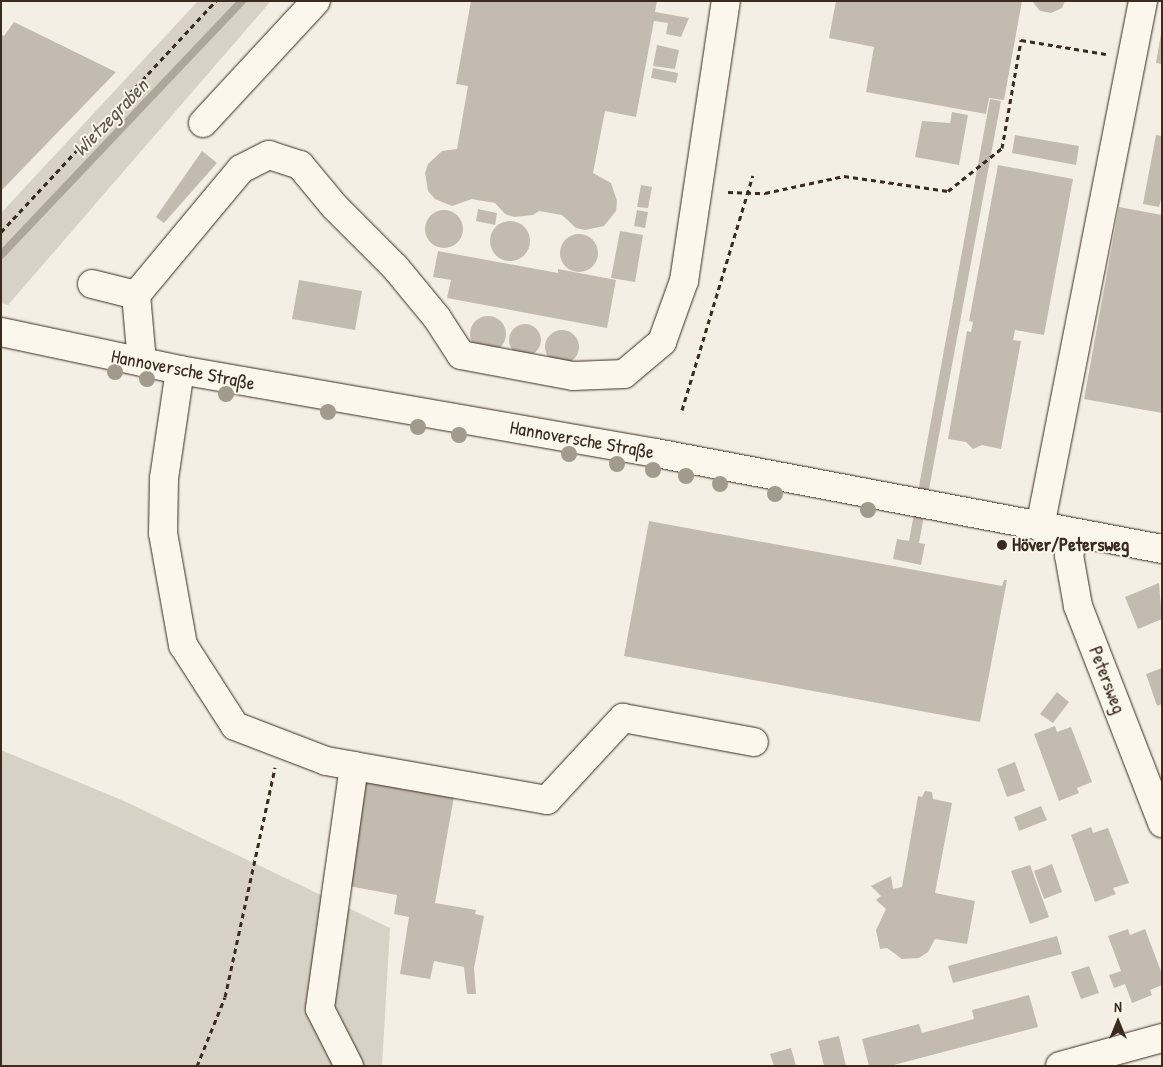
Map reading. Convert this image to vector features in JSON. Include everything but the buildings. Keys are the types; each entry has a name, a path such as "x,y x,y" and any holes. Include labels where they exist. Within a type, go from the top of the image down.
{"street":[{"path":"203,124 316,1"},
{"path":"142,362 136,295 241,170 269,155 300,165 334,206 394,267 436,318 461,355 573,376 624,374 662,342 684,281 726,1"},
{"path":"1040,527 1143,1"},
{"path":"92,284 136,295"},
{"name":"Hannoversche Straße","path":"1,332 180,370 656,453 1074,534 1162,549"},
{"path":"180,370 164,478 163,533 183,645 235,726 326,761 547,800 623,718 754,742"},
{"name":"Petersweg","path":"1074,534 1069,555 1078,606 1162,823"},
{"path":"348,1066 320,1009 354,766"},
{"path":"1060,1066 1162,1038"}],"path":[{"path":"1,232 216,1"},
{"path":"728,192 765,193 844,176 948,191 1002,148 1021,40 1131,58"},
{"path":"682,410 753,175"},
{"path":"197,1066 225,997 280,743"}],"shaded area":[{"path":"198,1 271,1 8,305 1,303 1,213"},
{"path":"1,750 124,801 390,928 382,1066 1,1066"}],"waterway":[{"name":"Wietzegraben","path":"1,255 242,1"}],"place":[{"name":"Höver/Petersweg","path":"1002,545"}]}
